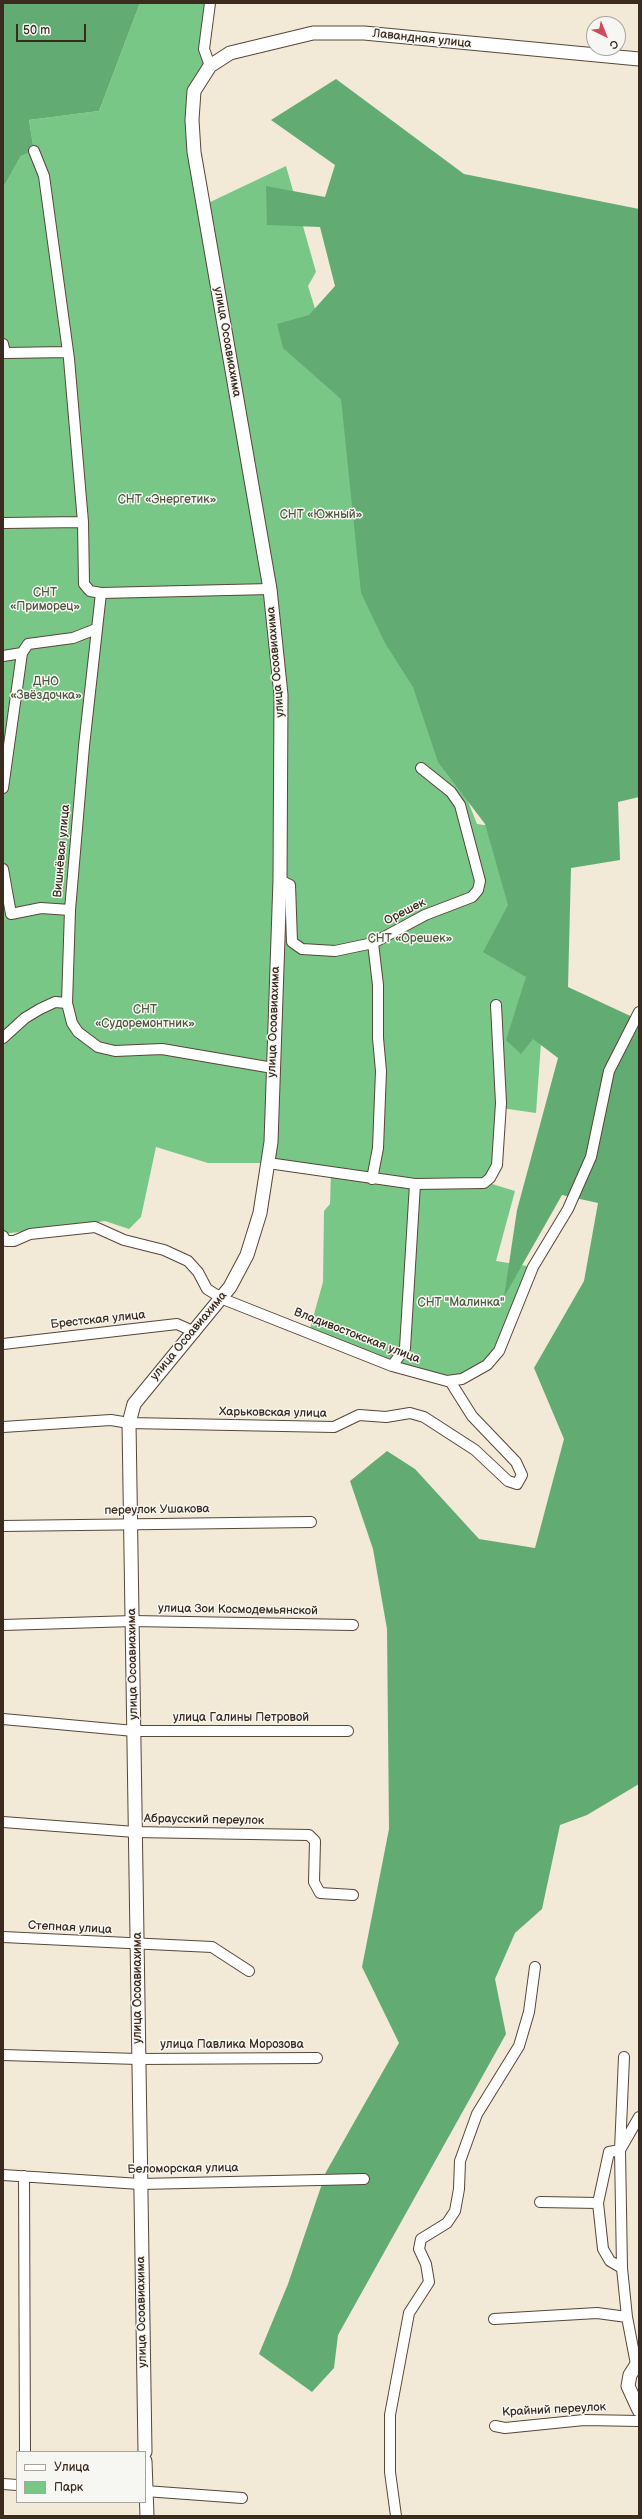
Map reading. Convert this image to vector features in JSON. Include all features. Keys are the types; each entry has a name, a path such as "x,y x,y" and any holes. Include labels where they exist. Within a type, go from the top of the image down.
{"street":[{"path":"210,3 204,49 210,66"},
{"name":"Лавандная улица","path":"210,66 230,53 247,47 313,33 336,32 364,33 639,60"},
{"name":"улица Осоавиахима","path":"145,2451 138,2059 138,1945 135,1832 132,1523 129,1424 134,1404 223,1299 246,1255 260,1213 271,1142 280,880 281,694 270,589 194,152 192,120 194,91 210,66"},
{"path":"34,151 44,176 68,352 83,522 84,584 90,591 101,593 270,589"},
{"path":"3,344 5,353 68,352"},
{"path":"3,523 83,522"},
{"name":"Вишнёвая улица","path":"101,593 96,629 70,910 67,1003 72,1023 78,1032 98,1047 115,1051 162,1049 273,1068"},
{"path":"3,788 22,653 28,644 73,638 96,629"},
{"path":"3,656 22,653"},
{"name":"Орешек","path":"280,880 290,884 292,942 302,949 335,951 373,943 425,915 472,897 478,890 480,881 460,805 451,792 421,768"},
{"path":"3,868 11,914 41,908 70,910"},
{"path":"372,1179 378,1148 381,1071 378,1038 378,985 373,943"},
{"path":"3,1038 25,1018 40,1009 55,1002 67,1003"},
{"path":"268,1162 372,1179 415,1184 484,1182 490,1178 497,1166 501,1103 496,1006"},
{"path":"450,1381 462,1379 487,1365 499,1350 533,1267 568,1209 591,1157 610,1071 639,1012"},
{"path":"392,1366 405,1348 415,1184"},
{"name":"Владивостокская улица","path":"3,1236 6,1241 14,1241 30,1234 96,1227 124,1240 164,1250 188,1261 198,1272 207,1289 223,1299 392,1366 450,1381"},
{"name":"Брестская улица","path":"3,1344 177,1324 195,1332"},
{"name":"Харьковская улица","path":"3,1428 111,1420 129,1424 334,1427 359,1415 386,1417 410,1413 424,1417 475,1450 508,1481 517,1484 522,1475 516,1462 472,1416 450,1381"},
{"name":"переулок Ушакова","path":"3,1526 132,1523 311,1522"},
{"name":"улица Зои Космодемьянской","path":"3,1625 133,1621 352,1625"},
{"name":"улица Галины Петровой","path":"3,1718 134,1731 348,1731"},
{"name":"Абраусский переулок","path":"3,1822 135,1832 310,1835 315,1841 314,1882 320,1892 353,1895"},
{"name":"Степная улица","path":"3,1937 212,1948 249,1972"},
{"path":"396,2516 390,2472 390,2415 408,2313 429,2282 426,2264 419,2249 421,2239 447,2223 455,2211 459,2189 460,2161 477,2114 519,2046 529,2012 535,1967"},
{"name":"улица Павлика Морозова","path":"3,2055 138,2059 317,2058"},
{"path":"624,2057 620,2150 622,2268 627,2317 637,2363 630,2375 628,2386 639,2410"},
{"path":"622,2268 610,2261 602,2249 598,2203 609,2152 620,2150 639,2117"},
{"name":"Беломорская улица","path":"3,2175 140,2184 364,2179"},
{"path":"24,2176 25,2451"},
{"path":"540,2202 598,2203"},
{"path":"494,2319 597,2313 627,2317"},
{"name":"Крайний переулок","path":"495,2426 505,2428 584,2420 639,2421"},
{"path":"3,2484 16,2485"},
{"path":"146,2491 242,2498"},
{"path":"146,2503 147,2516"}],"green space":[{"path":"3,3 140,3 99,111 29,120 34,151 21,156 3,188"},
{"path":"140,3 210,3 204,49 210,66 194,91 204,205 286,166 316,272 308,286 356,440 376,568 477,824 546,834 542,1029 536,1113 501,1108 490,1178 492,1184 515,1191 496,1261 533,1267 487,1365 447,1381 309,1332 323,1282 324,1211 330,1204 331,1173 268,1163 208,1163 156,1147 141,1217 129,1229 105,1221 3,1234 3,188 21,156 34,151 29,120 99,111"},
{"path":"336,79 464,174 639,209 639,797 618,802 620,860 571,868 568,987 639,1020 639,1784 587,1815 560,1825 542,1909 515,1933 495,1979 506,2034 338,2335 334,2368 312,2392 259,2354 288,2284 326,2172 399,2043 362,1967 389,1829 387,1629 373,1549 350,1481 387,1451 415,1469 479,1539 535,1548 564,1439 534,1368 584,1281 598,1203 562,1195 504,1297 517,1210 558,1058 533,1039 521,1054 506,1040 526,977 483,952 508,905 485,824 438,762 413,687 385,643 361,593 341,399 283,348 277,324 309,315 335,286 320,227 267,225 266,186 325,197 335,165 271,120"}],"park label":[{"name":"СНТ «Энергетик»","path":"167,500"},
{"name":"СНТ «Южный»","path":"321,515"},
{"name":"СНТ «Приморец»","path":"45,600"},
{"name":"ДНО «Звёздочка»","path":"46,689"},
{"name":"СНТ «Орешек»","path":"410,939"},
{"name":"СНТ «Судоремонтник»","path":"145,1017"},
{"name":"СНТ \"Малинка\"","path":"461,1303"}]}
